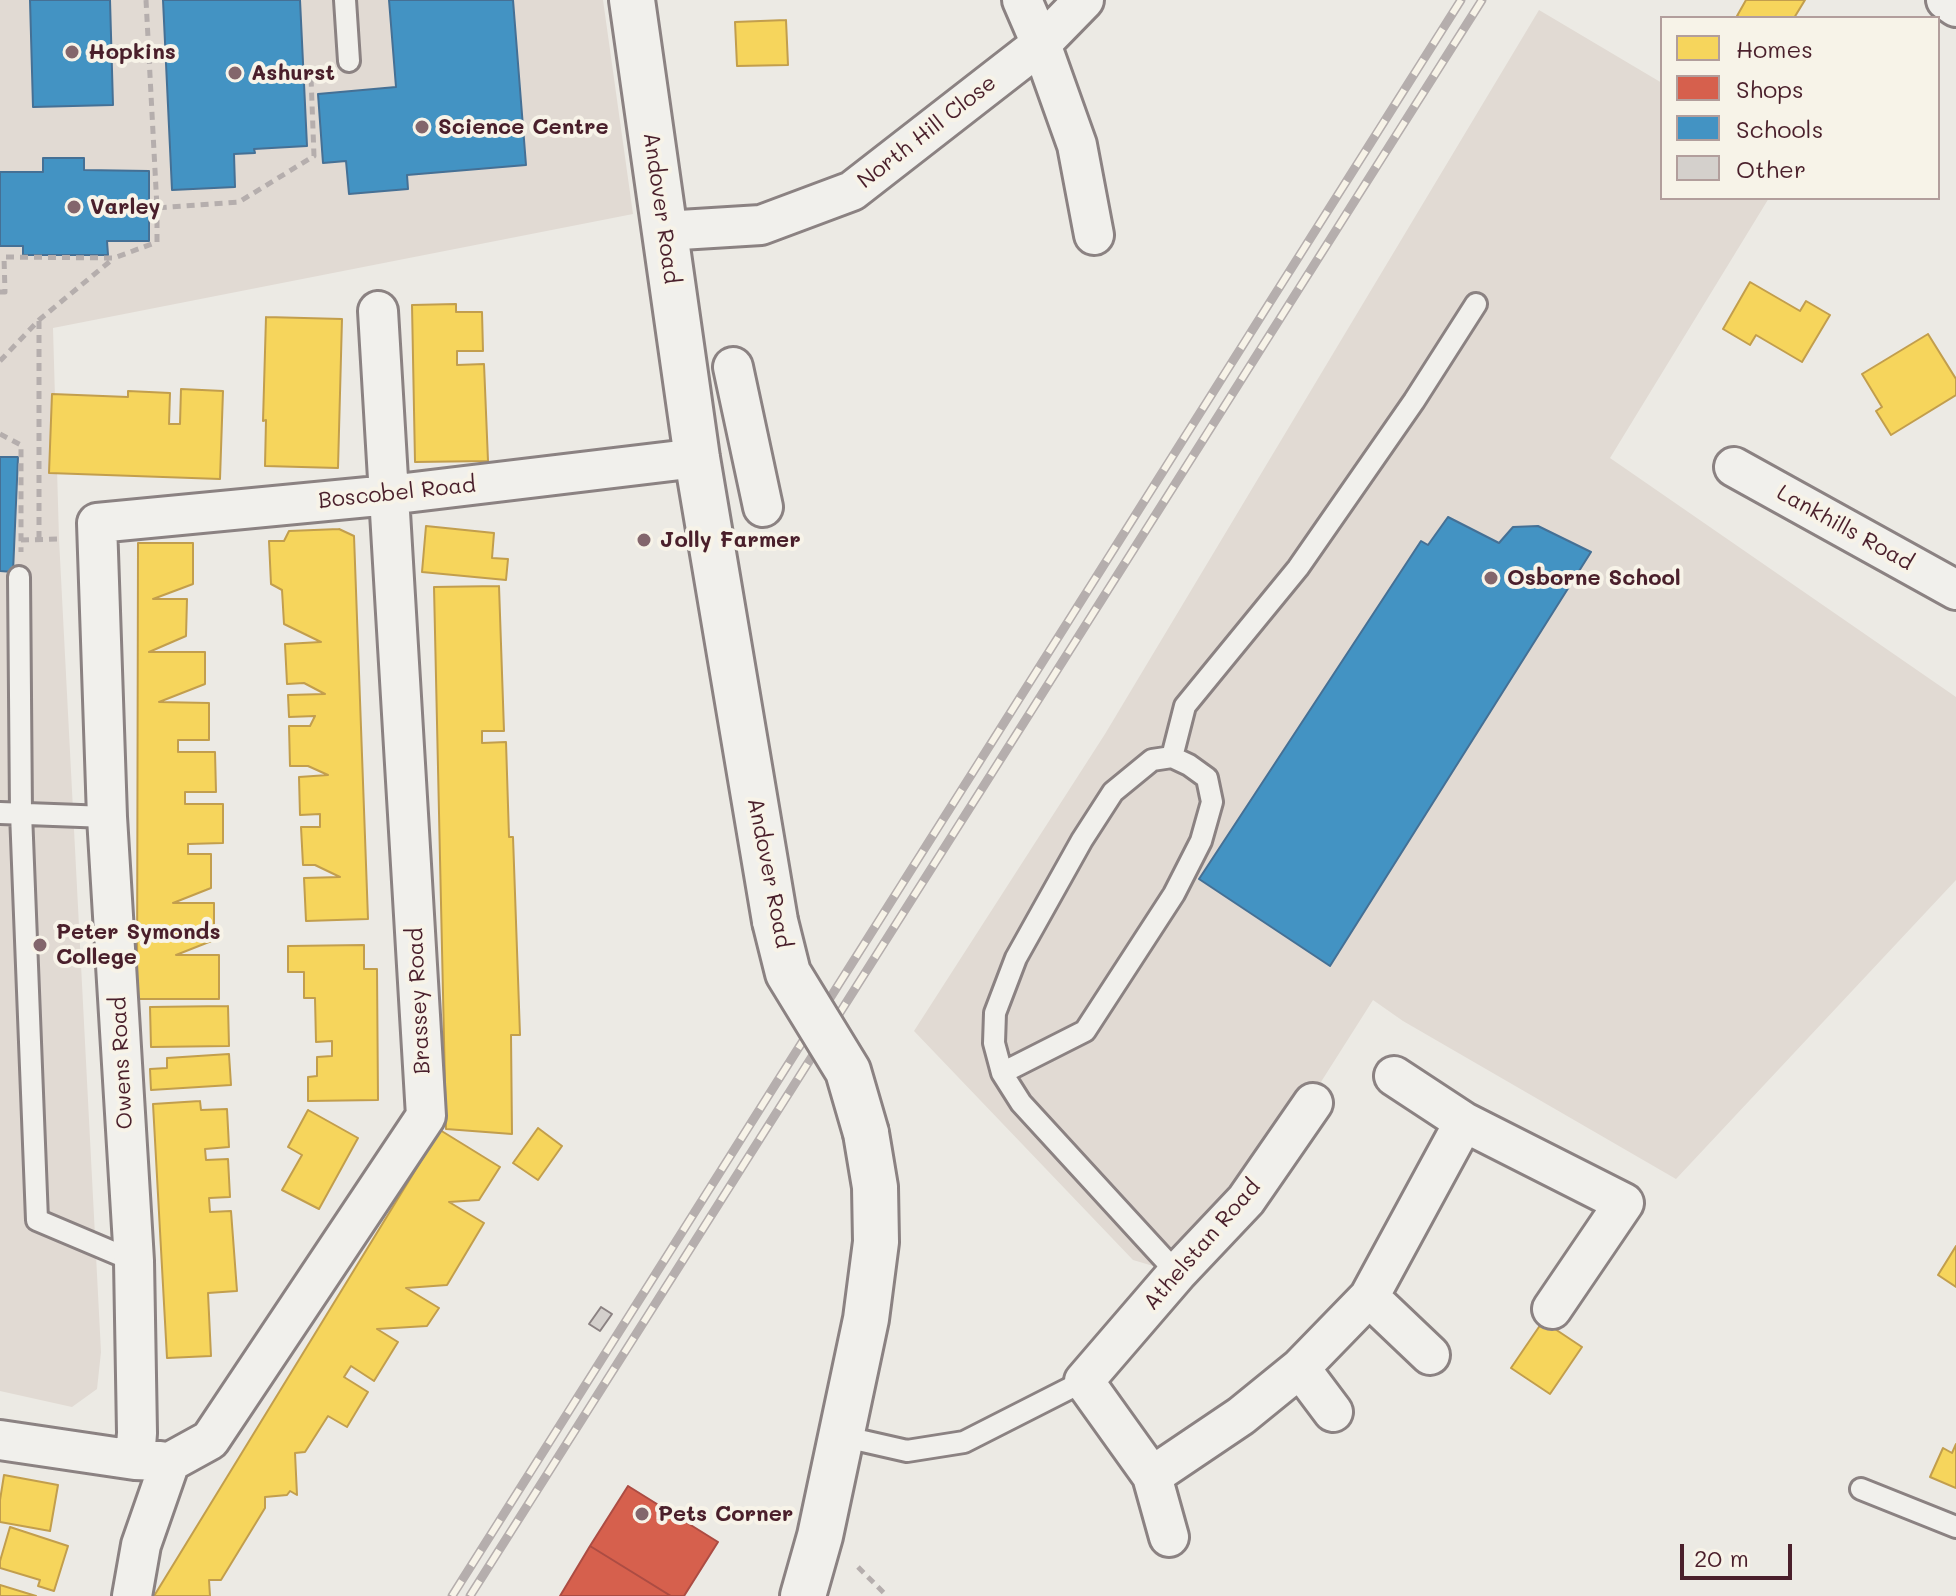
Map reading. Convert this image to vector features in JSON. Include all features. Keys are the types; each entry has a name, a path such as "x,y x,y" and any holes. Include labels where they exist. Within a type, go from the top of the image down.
{"main road":[{"name":"Andover Road","path":"632,0 697,458 775,921 788,973 848,1071 866,1133 875,1187 876,1242 866,1319 820,1536 803,1596"}],"street":[{"path":"1022,0 1077,145 1094,235"},
{"name":"North Hill Close","path":"664,231 761,225 852,191 1041,44 1084,0"},
{"path":"1946,0 1956,7"},
{"name":"Brassey Road","path":"152,1461 210,1440 426,1116 378,311"},
{"path":"733,367 763,507"},
{"path":"691,415 743,411"},
{"name":"Boscobel Road","path":"97,523 389,495 697,458"},
{"name":"Lankhills Road","path":"1734,467 1956,590"},
{"name":"Owens Road","path":"97,523 107,817 134,1261 137,1433 152,1461"},
{"path":"1394,1076 1464,1122 1624,1203 1552,1309"},
{"name":"Athelstan Road","path":"1084,1381 1177,1273 1246,1200 1313,1103"},
{"path":"1152,1476 1241,1416 1300,1368 1369,1297 1464,1122"},
{"path":"1369,1297 1430,1355"},
{"path":"1300,1368 1333,1412"},
{"path":"1084,1381 1152,1476 1169,1537"},
{"path":"0,1440 152,1461 132,1596"}],"lane":[{"path":"345,0 349,61"},
{"path":"1172,757 1185,706 1298,568 1414,401 1476,304"},
{"path":"19,577 10,813 37,1220 134,1261"},
{"path":"1002,1073 1085,1031 1174,894 1201,841 1212,802 1207,778 1189,765 1172,757 1152,760 1113,792 1082,840 1016,958 995,1013 994,1043 1002,1073 1021,1103 1177,1273"},
{"path":"0,801 10,813 107,817"},
{"name":"Athelstan Road","path":"841,1436 907,1451 964,1442 1084,1381"},
{"path":"1861,1489 1956,1527"}],"path":[{"path":"0,361 39,320 114,258 157,242 146,0"},
{"path":"157,208 239,202 314,156 311,77 321,75 320,60"},
{"path":"0,292 5,292 4,257 114,258"},
{"path":"39,320 39,539"},
{"path":"0,434 21,445 19,577"},
{"path":"858,1567 887,1596"}],"shaded area":[{"name":"Peter Symonds College","path":"0,0 603,0 633,214 53,328 59,539 101,1352 97,1389 72,1407 0,1391"},
{"name":"Osborne School","path":"1539,10 1660,82 1660,200 1768,200 1610,458 1956,697 1956,880 1676,1179 1403,1021 1373,1000 1246,1200 1177,1273 1133,1260 914,1031 1105,734"}],"building: Homes":[{"path":"1746,0 1805,0 1795,16 1737,16"},
{"path":"786,20 788,65 737,66 735,22"},
{"path":"1750,282 1800,311 1806,301 1830,315 1802,362 1756,335 1750,345 1723,329"},
{"path":"456,304 456,312 482,312 483,351 457,351 457,365 484,364 488,461 415,462 412,305"},
{"path":"266,317 342,319 338,468 265,466"},
{"path":"1928,334 1956,379 1956,395 1891,435 1876,411 1882,407 1862,374"},
{"path":"181,389 223,391 220,479 49,473 52,394 128,397 128,391 170,393 169,424 180,424"},
{"path":"426,526 494,533 492,558 508,559 506,580 422,572"},
{"path":"339,529 354,536 368,919 306,921 304,878 340,877 315,865 303,865 301,827 320,827 320,814 300,815 299,777 328,775 308,766 290,766 289,726 310,726 315,716 289,717 288,695 325,694 304,683 287,684 285,644 321,642 284,624 282,590 271,584 269,541 284,541 289,531"},
{"path":"138,543 193,543 193,584 153,599 187,599 186,636 149,652 205,652 205,684 159,702 209,703 209,740 178,740 178,752 215,752 216,792 185,792 185,804 223,804 223,843 188,844 188,854 211,854 211,888 173,903 214,903 214,940 176,955 219,955 219,999 137,999"},
{"path":"499,586 504,731 482,731 482,743 506,742 509,837 513,837 520,1035 511,1035 512,1134 446,1129 434,587"},
{"path":"364,945 364,969 377,969 378,1100 308,1101 308,1077 317,1076 317,1057 332,1056 332,1041 316,1042 315,998 304,998 304,972 288,972 288,946"},
{"path":"228,1006 229,1046 151,1047 150,1007"},
{"path":"229,1054 231,1085 151,1090 150,1069 167,1068 167,1058"},
{"path":"200,1101 201,1110 227,1109 229,1147 205,1149 206,1160 228,1159 230,1197 209,1198 210,1212 231,1211 237,1291 208,1293 211,1356 167,1358 153,1104"},
{"path":"308,1110 358,1138 319,1209 282,1190 302,1155 288,1147"},
{"path":"538,1128 562,1146 538,1180 513,1163"},
{"path":"440,1130 500,1167 479,1200 449,1202 484,1223 447,1285 406,1288 439,1308 427,1326 377,1329 398,1342 374,1381 351,1366 344,1377 368,1392 347,1427 328,1416 305,1452 295,1453 297,1495 290,1491 287,1495 265,1497 265,1508 221,1580 209,1580 210,1596 154,1596"},
{"path":"1956,1246 1956,1287 1938,1275"},
{"path":"1543,1321 1582,1347 1550,1394 1511,1368"},
{"path":"1956,1444 1956,1488 1930,1477 1943,1448 1952,1453"},
{"path":"4,1475 58,1485 50,1531 0,1522"},
{"path":"10,1527 68,1546 54,1591 38,1586 40,1580 0,1568"},
{"path":"0,1585 36,1596 0,1596"}],"building: Shops":[{"name":"Pets Corner","path":"628,1486 718,1542 684,1596 671,1596 590,1546"},
{"path":"590,1546 671,1596 560,1596"}],"building: Schools":[{"name":"Hopkins","path":"30,0 110,0 113,105 33,107"},
{"name":"Ashurst","path":"163,0 300,0 307,146 254,149 255,153 234,154 235,187 172,190"},
{"name":"Science Centre","path":"389,0 513,0 526,165 407,175 408,189 349,194 346,161 323,163 318,94 396,87"},
{"name":"Varley","path":"43,158 84,158 84,170 149,171 149,241 107,241 108,255 23,255 23,246 0,246 0,172 43,172"},
{"path":"0,457 18,457 13,572 0,571"},
{"path":"1448,517 1499,543 1513,527 1538,526 1591,552 1330,966 1199,879 1421,541 1428,545"}],"building: Other":[{"path":"601,1307 612,1314 600,1331 589,1324"}],"railway":[{"path":"452,1596 1461,0"},
{"path":"470,1596 1482,0"}],"place":[{"name":"Hopkins","path":"72,52"},
{"name":"Ashurst","path":"235,73"},
{"name":"Science Centre","path":"422,127"},
{"name":"Varley","path":"74,207"},
{"name":"Jolly Farmer","path":"644,540"},
{"name":"Osborne School","path":"1491,578"},
{"name":"Peter Symonds College","path":"40,945"},
{"name":"Pets Corner","path":"642,1514"}]}
